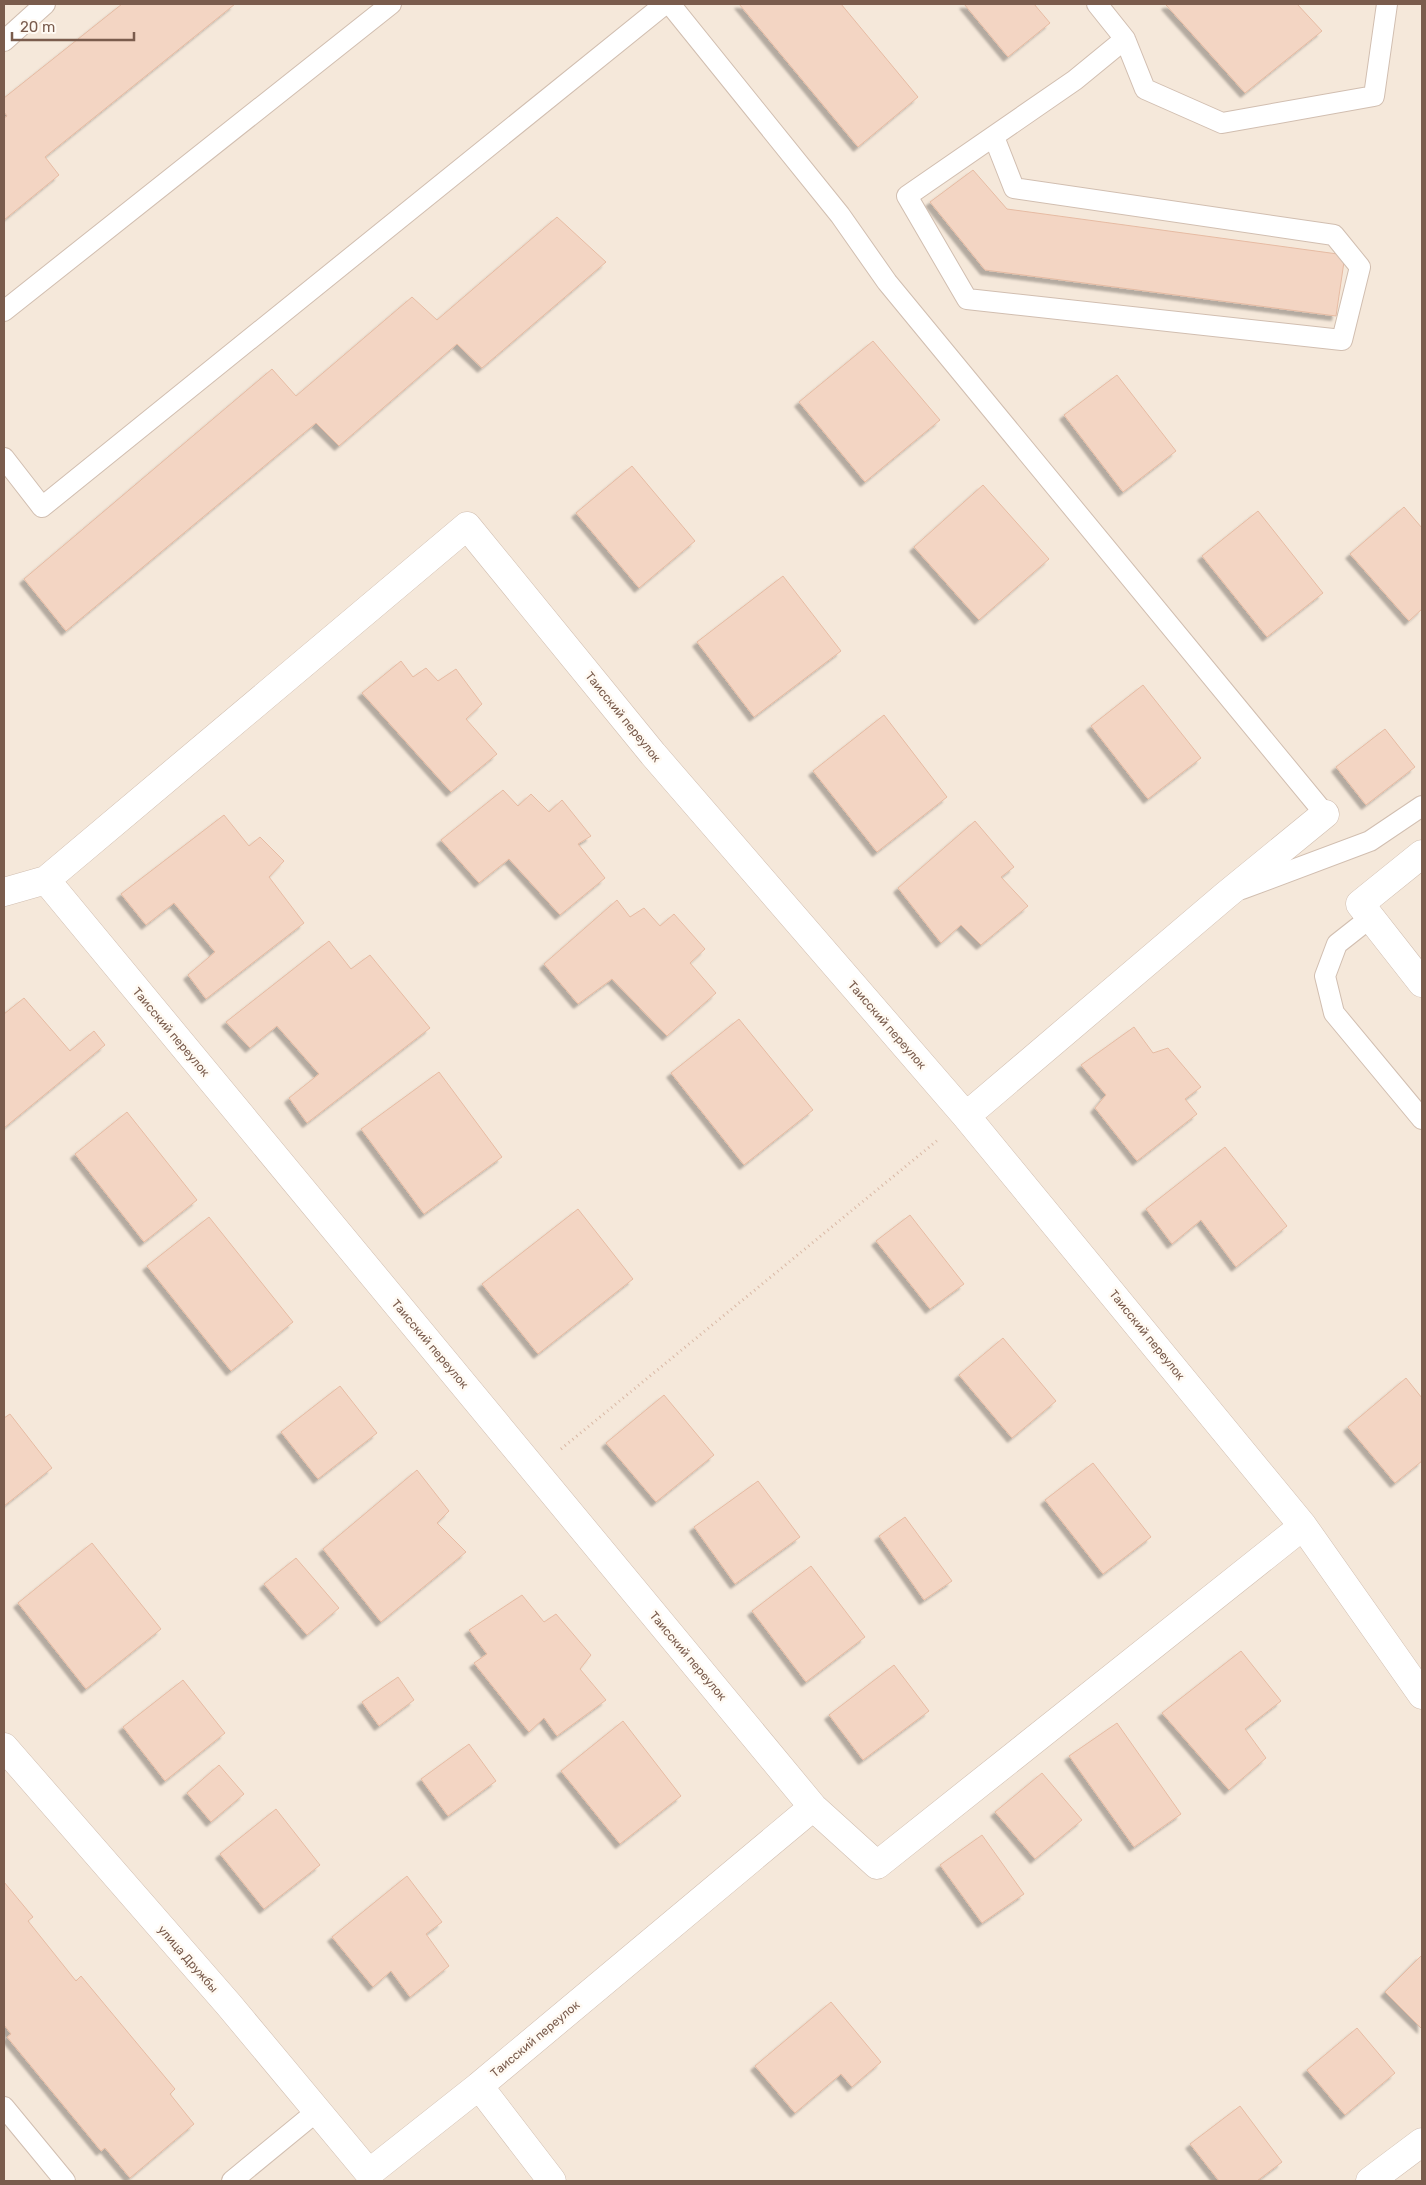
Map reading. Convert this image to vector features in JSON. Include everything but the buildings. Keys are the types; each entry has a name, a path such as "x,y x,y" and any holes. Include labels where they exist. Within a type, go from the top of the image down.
{"street":[{"name":"Таисский переулок","path":"1303,1526 877,1865 814,1807 46,880 467,526 653,754 966,1116 1303,1526 1422,1695"},
{"path":"966,1116 1226,895 1325,814"},
{"path":"1422,854 1360,904 1422,983"},
{"path":"4,892 46,880"},
{"name":"улица Дружбы","path":"4,1747 228,2005 369,2173"},
{"name":"Таисский переулок","path":"369,2173 479,2086 814,1807"},
{"path":"479,2086 552,2181"},
{"path":"1370,2181 1422,2142"}],"lane":[{"path":"4,41 45,4"},
{"path":"4,311 390,4"},
{"path":"4,458 42,507 665,4"},
{"path":"670,4 840,215 887,282 1325,814"},
{"path":"1097,4 1125,39 1145,88 1222,123 1374,96 1387,4"},
{"path":"994,137 1014,188 1334,234 1360,267 1342,340 967,299 907,196 1075,80 1125,39"},
{"path":"1226,895 1370,841 1422,806"},
{"path":"1370,918 1337,944 1325,976 1334,1013 1422,1119"},
{"path":"4,2107 65,2181"},
{"path":"232,2181 316,2112"}],"path":[{"path":"534,1470 966,1116"}],"shaded area":[{"path":"4,4 1422,4 1422,2181 4,2181"}]}
